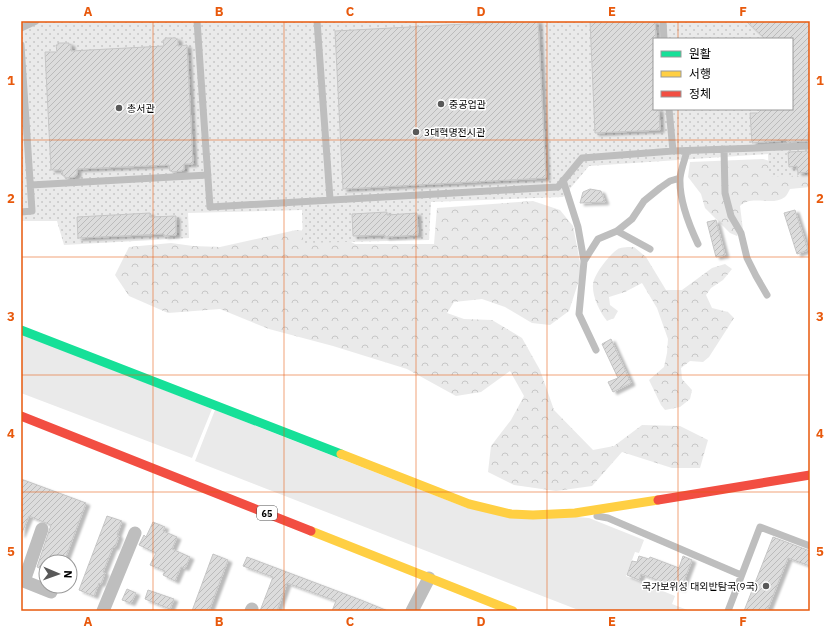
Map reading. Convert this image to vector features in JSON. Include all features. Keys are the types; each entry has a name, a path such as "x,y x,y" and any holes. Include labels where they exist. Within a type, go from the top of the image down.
{"street":[{"path":"21,330 469,504 511,514 533,515 575,513 810,475"},
{"name":"65","path":"21,416 513,611"},
{"path":"38,587 22,580 42,529"},
{"path":"103,611 135,533"},
{"path":"412,611 429,578"}],"lane":[{"path":"21,28 36,21"},
{"path":"197,21 210,207 558,187 582,158 673,151 810,146"},
{"path":"318,21 330,199"},
{"path":"663,21 664,38"},
{"path":"21,45 32,211 21,212"},
{"path":"670,110 673,151"},
{"path":"724,149 725,193 732,216 741,233 750,264 767,295"},
{"path":"687,151 680,178 682,195 689,225 698,244"},
{"path":"31,185 208,175"},
{"path":"584,261 598,239 617,231 632,220 644,201 670,181 680,178"},
{"path":"564,180 578,227 584,261 579,314 596,350"},
{"path":"617,231 650,249"},
{"path":"575,513 608,518 741,575"},
{"path":"728,611 760,527 810,546"}],"green space":[{"name":"3대혁명전시관","path":"21,21 810,21 810,175 769,177 768,154 589,166 563,197 431,202 429,240 303,243 302,210 188,213 189,238 64,245 57,221 21,221"},
{"path":"763,159 810,173 810,187 790,189 785,197 780,200 750,201 740,206 743,230 737,236 730,233 705,208 701,194 688,177 690,162"},
{"path":"533,201 560,210 573,226 580,262 580,277 569,311 550,325 532,323 505,307 482,299 454,302 447,313 464,319 492,320 522,338 540,370 554,410 593,450 614,446 642,425 680,426 708,440 700,468 672,468 622,452 592,486 556,491 514,485 488,472 491,446 511,420 524,396 510,371 481,392 456,396 407,369 333,346 269,329 220,309 168,313 129,296 115,275 129,247 171,243 193,246 220,247 296,230 333,233 355,244 434,244 437,208"},
{"path":"624,247 634,247 646,257 666,290 682,290 712,268 725,264 732,269 723,280 711,288 706,295 712,308 728,312 734,318 709,357 703,362 690,361 681,368 682,379 692,390 690,399 680,407 665,410 649,380 664,367 668,339 657,308 642,283 625,292 609,297 610,305 618,311 614,318 607,321 601,313 595,298 593,284 596,275 603,265 618,249"},
{"path":"21,333 212,409 192,458 21,393"},
{"path":"215,410 467,508 589,518 644,540 639,553 635,552 626,576 675,596 672,604 690,611 581,611 195,461"}],"building":[{"name":"중공업관","path":"538,21 546,178 343,189 335,31"},
{"path":"590,21 655,21 656,38 653,38 653,110 659,110 660,130 595,133"},
{"path":"746,21 810,21 810,130 808,132 808,141 787,142 787,140 752,143 750,113 758,113 761,110 793,110 793,38 764,38"},
{"name":"총서관","path":"165,38 178,39 178,46 187,45 193,164 184,164 184,170 172,172 170,171 169,165 77,169 77,175 75,175 75,177 65,178 62,170 51,170 45,52 57,52 56,45 58,45 58,43 71,44 71,51 164,46 163,40 165,40"},
{"path":"809,151 810,172 798,173 797,166 789,167 788,152"},
{"path":"590,189 601,191 605,202 580,203 583,192"},
{"path":"795,210 808,250 797,254 784,213"},
{"path":"387,212 387,215 417,213 418,235 385,237 385,235 353,236 352,214"},
{"path":"150,213 150,217 176,216 176,235 164,236 164,234 78,238 77,217"},
{"path":"716,220 725,255 716,257 707,222"},
{"path":"611,339 631,383 613,392 608,382 618,378 602,344"},
{"path":"21,479 86,503 67,554 41,554 51,525 29,516 21,535"},
{"path":"107,516 122,521 115,547 113,547 103,572 105,573 101,584 99,583 94,596 79,590"},
{"path":"153,522 165,527 163,531 177,537 172,549 190,557 185,568 181,567 175,581 163,575 165,571 150,565 156,553 139,545 144,535 146,537"},
{"name":"국가보위성 대외반탐국(9국)","path":"773,537 810,551 810,566 788,558 767,611 744,611"},
{"path":"213,554 228,560 209,611 192,611"},
{"path":"639,556 649,559 650,557 679,568 683,556 692,560 681,589 641,574 639,580 627,575 632,561 637,562"},
{"path":"247,557 388,611 332,611 336,601 287,583 277,611 260,611 273,577 243,566"},
{"path":"127,589 136,593 131,603 122,600"},
{"path":"148,590 174,599 170,609 145,599"}],"traffic: fast":[{"path":"21,330 341,454"}],"traffic: slow":[{"path":"341,454 469,504 511,514 533,515 575,513 658,500"},
{"path":"311,531 513,611"}],"traffic: jam":[{"path":"21,416 311,531"},
{"path":"658,500 810,475"}],"place":[{"name":"중공업관","path":"441,104"},
{"name":"총서관","path":"119,108"},
{"name":"3대혁명전시관","path":"416,132"},
{"name":"국가보위성 대외반탐국(9국)","path":"766,586"}]}
